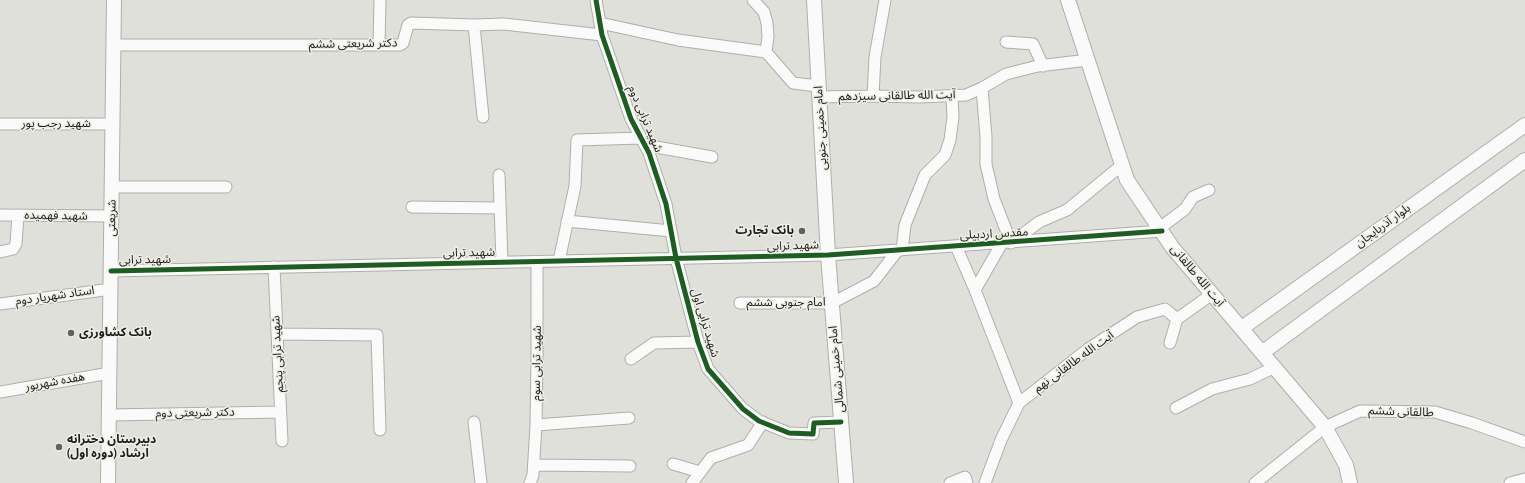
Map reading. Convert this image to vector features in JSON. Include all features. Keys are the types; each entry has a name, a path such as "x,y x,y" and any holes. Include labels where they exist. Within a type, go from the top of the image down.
{"main road":[{"name":"شریعتی","path":"108,483 114,0"},
{"name":"امام خمینی جنوبی","path":"814,0 828,255"},
{"name":"آیت الله طالقانی","path":"1068,0 1127,180 1172,246 1263,352 1324,427 1346,465 1350,483"},
{"name":"بلوار آذربایجان","path":"1242,328 1525,125"},
{"path":"1263,352 1525,160"},
{"name":"امام خمینی شمالی","path":"828,255 846,483"}],"street":[{"path":"379,45 380,0"},
{"name":"شهید ترابی دوم","path":"596,0 602,35 631,119 649,153 666,204 676,258"},
{"path":"600,23 678,40 766,52 768,36 764,12 753,0"},
{"path":"873,96 876,58 885,0"},
{"name":"دکتر شریعتی ششم","path":"114,44 400,45 403,43 408,25 411,23 474,25 504,24 602,35"},
{"path":"474,25 483,117"},
{"path":"1006,42 1033,44 1043,66"},
{"name":"آیت الله طالقانی سیزدهم","path":"766,52 793,83 819,92 873,96 952,97 966,95 982,88 1006,74 1043,66 1088,60"},
{"path":"982,88 986,137 986,164 994,199 1007,243"},
{"path":"832,303 874,281 900,250 905,225 925,175 945,155 950,140 953,117 952,97"},
{"name":"شهید رجب پور","path":"0,124 113,124"},
{"path":"559,261 575,186 577,140 643,142 712,157"},
{"path":"976,290 1007,243 1039,222 1067,210 1122,165"},
{"path":"499,175 502,262"},
{"path":"112,187 226,187"},
{"path":"1161,230 1185,209 1193,196 1209,190"},
{"path":"412,207 500,208"},
{"name":"شهید فهمیده","path":"0,215 112,216"},
{"path":"0,252 13,249 16,244 18,215"},
{"path":"567,222 671,231"},
{"name":"مقدس اردبیلی","path":"828,255 1007,243 1161,230"},
{"path":"956,246 976,290 1019,403 1001,440 987,481"},
{"name":"شهید ترابی","path":"111,271 676,258 748,258 828,255"},
{"name":"شهید ترابی اول","path":"676,258 698,342 708,369 743,409 763,422 789,433 813,434 814,422 841,422"},
{"name":"شهید ترابی سوم","path":"530,483 533,475 536,425 537,262"},
{"name":"شهید ترابی پنجم","path":"274,267 282,441"},
{"name":"استاد شهریار دوم","path":"0,304 111,289"},
{"path":"1170,343 1177,319 1212,294"},
{"name":"امام جنوبی ششم","path":"740,303 832,303"},
{"name":"آیت الله طالقانی نهم","path":"1019,403 1088,348 1137,317 1165,309 1177,319"},
{"path":"277,334 376,335 380,430"},
{"path":"631,359 654,343 698,342"},
{"path":"1176,408 1212,389 1250,379 1275,367"},
{"name":"هفده شهریور","path":"0,392 110,373"},
{"name":"طالقانی ششم","path":"1255,483 1324,427 1360,411 1435,412 1472,423 1525,442"},
{"name":"دکتر شریعتی دوم","path":"109,415 280,412"},
{"path":"536,425 628,418"},
{"path":"474,422 481,483"},
{"path":"692,483 711,458 748,445 763,422"},
{"path":"673,464 700,472"},
{"path":"534,465 630,466"},
{"path":"950,483 965,477 967,483"},
{"path":"1510,483 1525,480"}],"cycle path":[{"path":"596,0 602,35 631,119 649,153 666,204 676,258 698,342 708,369 743,409 759,421 789,433 813,434 814,423 841,422"},
{"path":"111,271 828,255 1162,231"}],"place":[{"name":"بانک تجارت","path":"802,231"},
{"name":"بانک کشاورزی","path":"71,333"},
{"name":"دبیرستان دخترانه ارشاد (دوره اول)","path":"59,447"}]}
